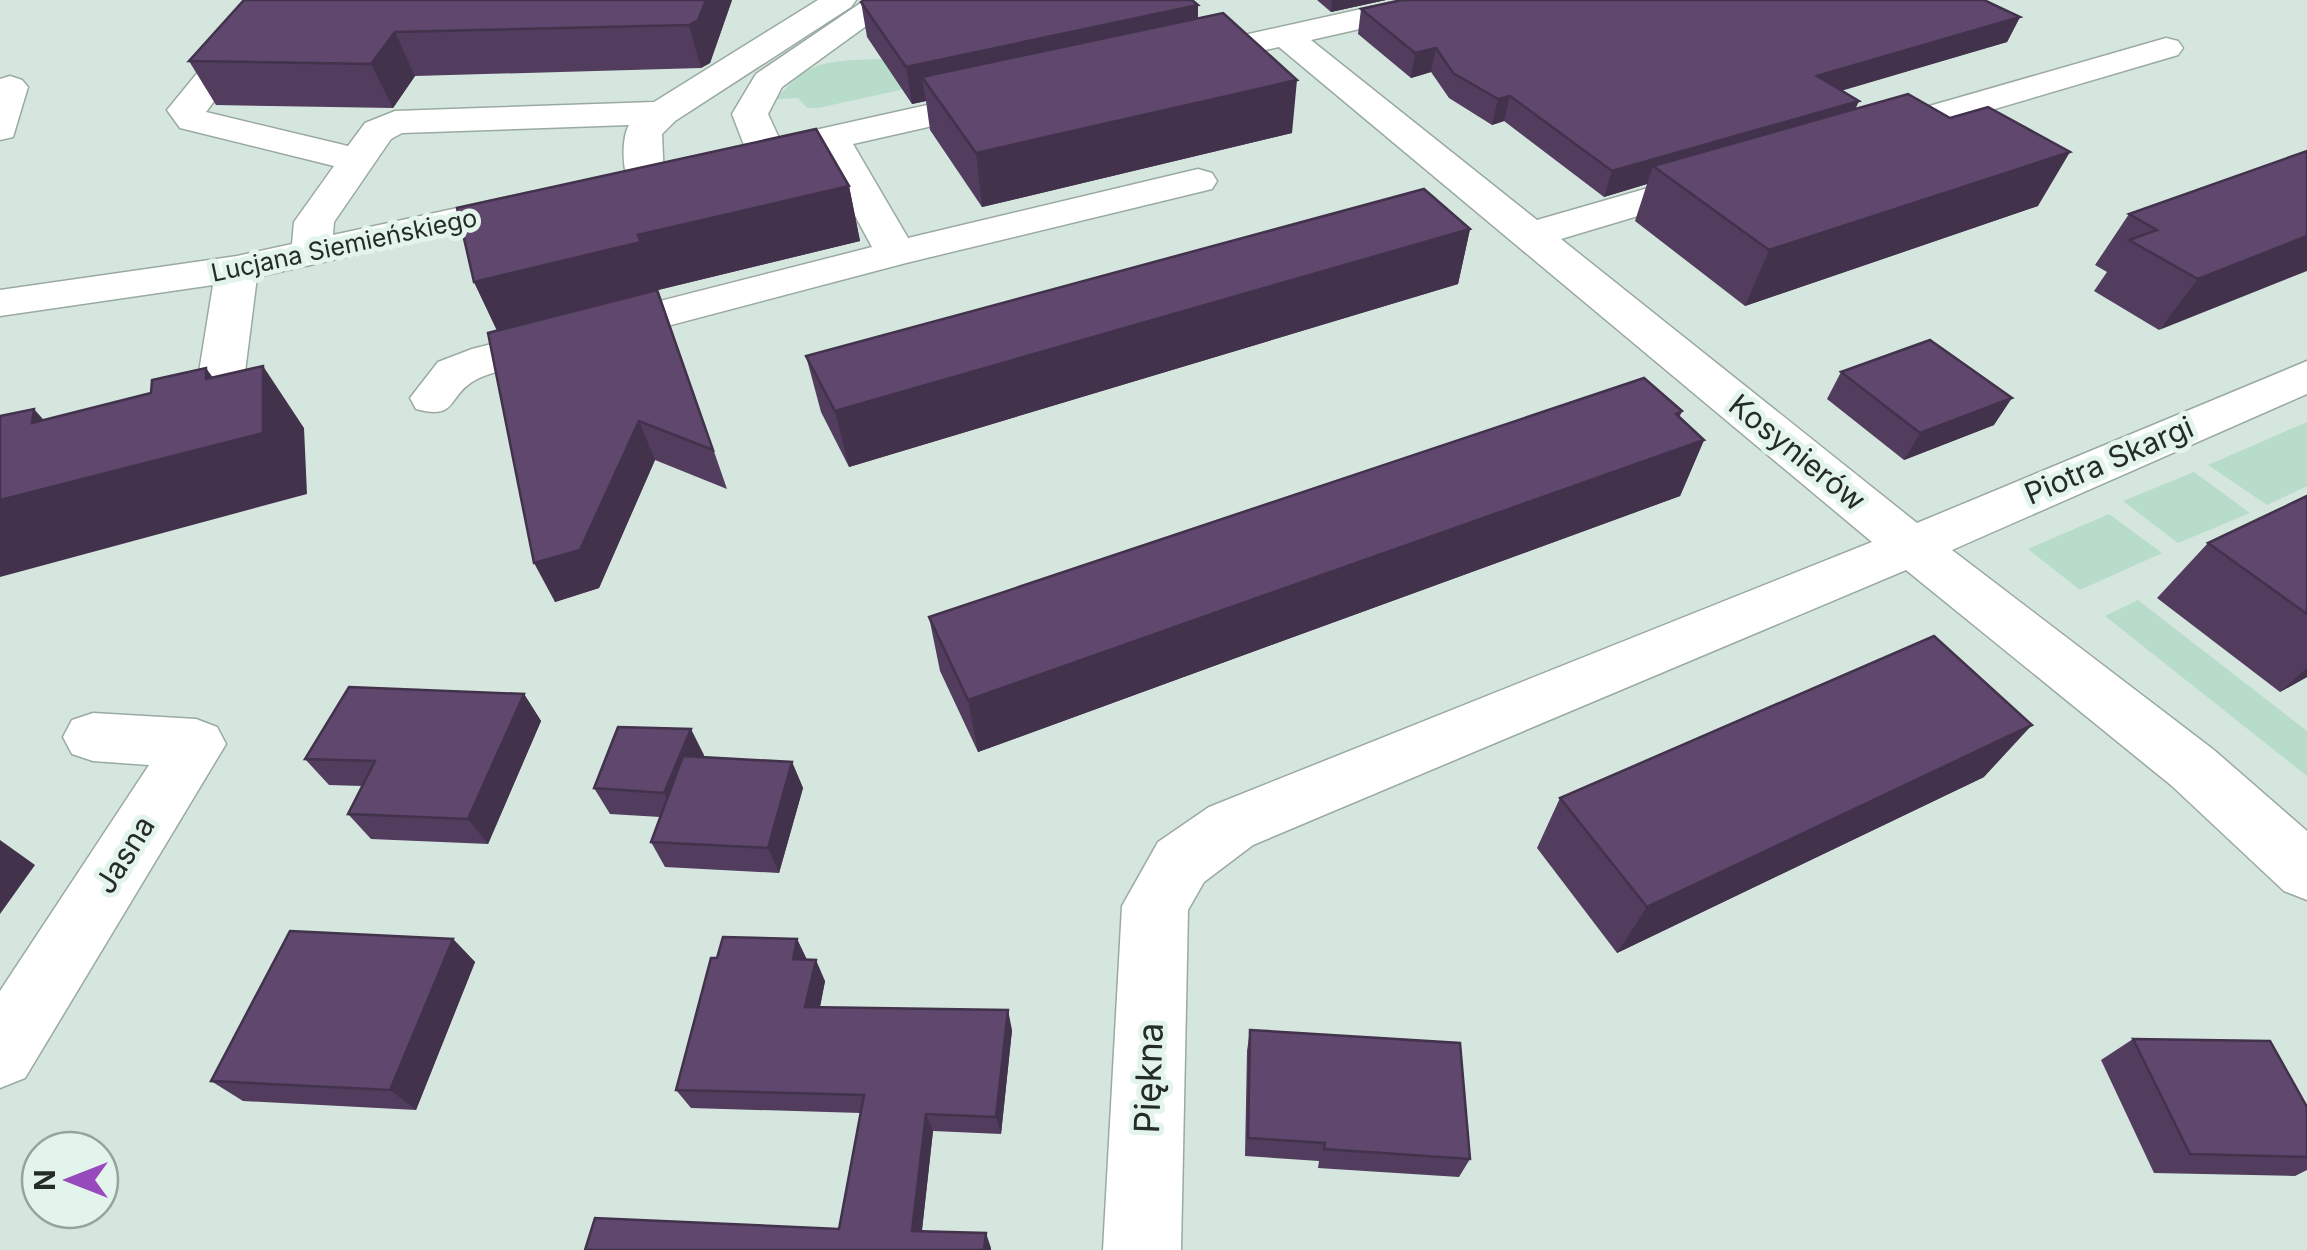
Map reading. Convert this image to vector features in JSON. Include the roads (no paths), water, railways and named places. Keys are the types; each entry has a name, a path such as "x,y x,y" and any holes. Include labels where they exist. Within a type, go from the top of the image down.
{"street":[{"path":"682,171 643,132 662,113 840,0"},
{"path":"766,152 750,114 768,81 886,0"},
{"path":"1153,66 1446,0"},
{"path":"252,28 185,110 193,120 358,160"},
{"name":"Kosynierów","path":"1286,36 1911,546 2192,768 2307,870"},
{"path":"1843,143 2166,48"},
{"path":"0,129 10,87"},
{"path":"608,187 1042,91"},
{"path":"312,253 314,222 378,131 395,122 662,113"},
{"path":"830,138 896,252"},
{"path":"1530,235 1751,170"},
{"path":"433,398 454,372 488,359 896,252 1198,181"},
{"name":"Lucjana Siemieńskiego","path":"0,303 237,269 571,196"},
{"path":"222,372 237,269"},
{"name":"Piotra Skargi","path":"1155,906 1181,862 1231,826 1911,546 2307,376"},
{"name":"Jasna","path":"0,1053 196,744 93,738"},
{"name":"Piękna","path":"1142,1250 1155,906"}]}
